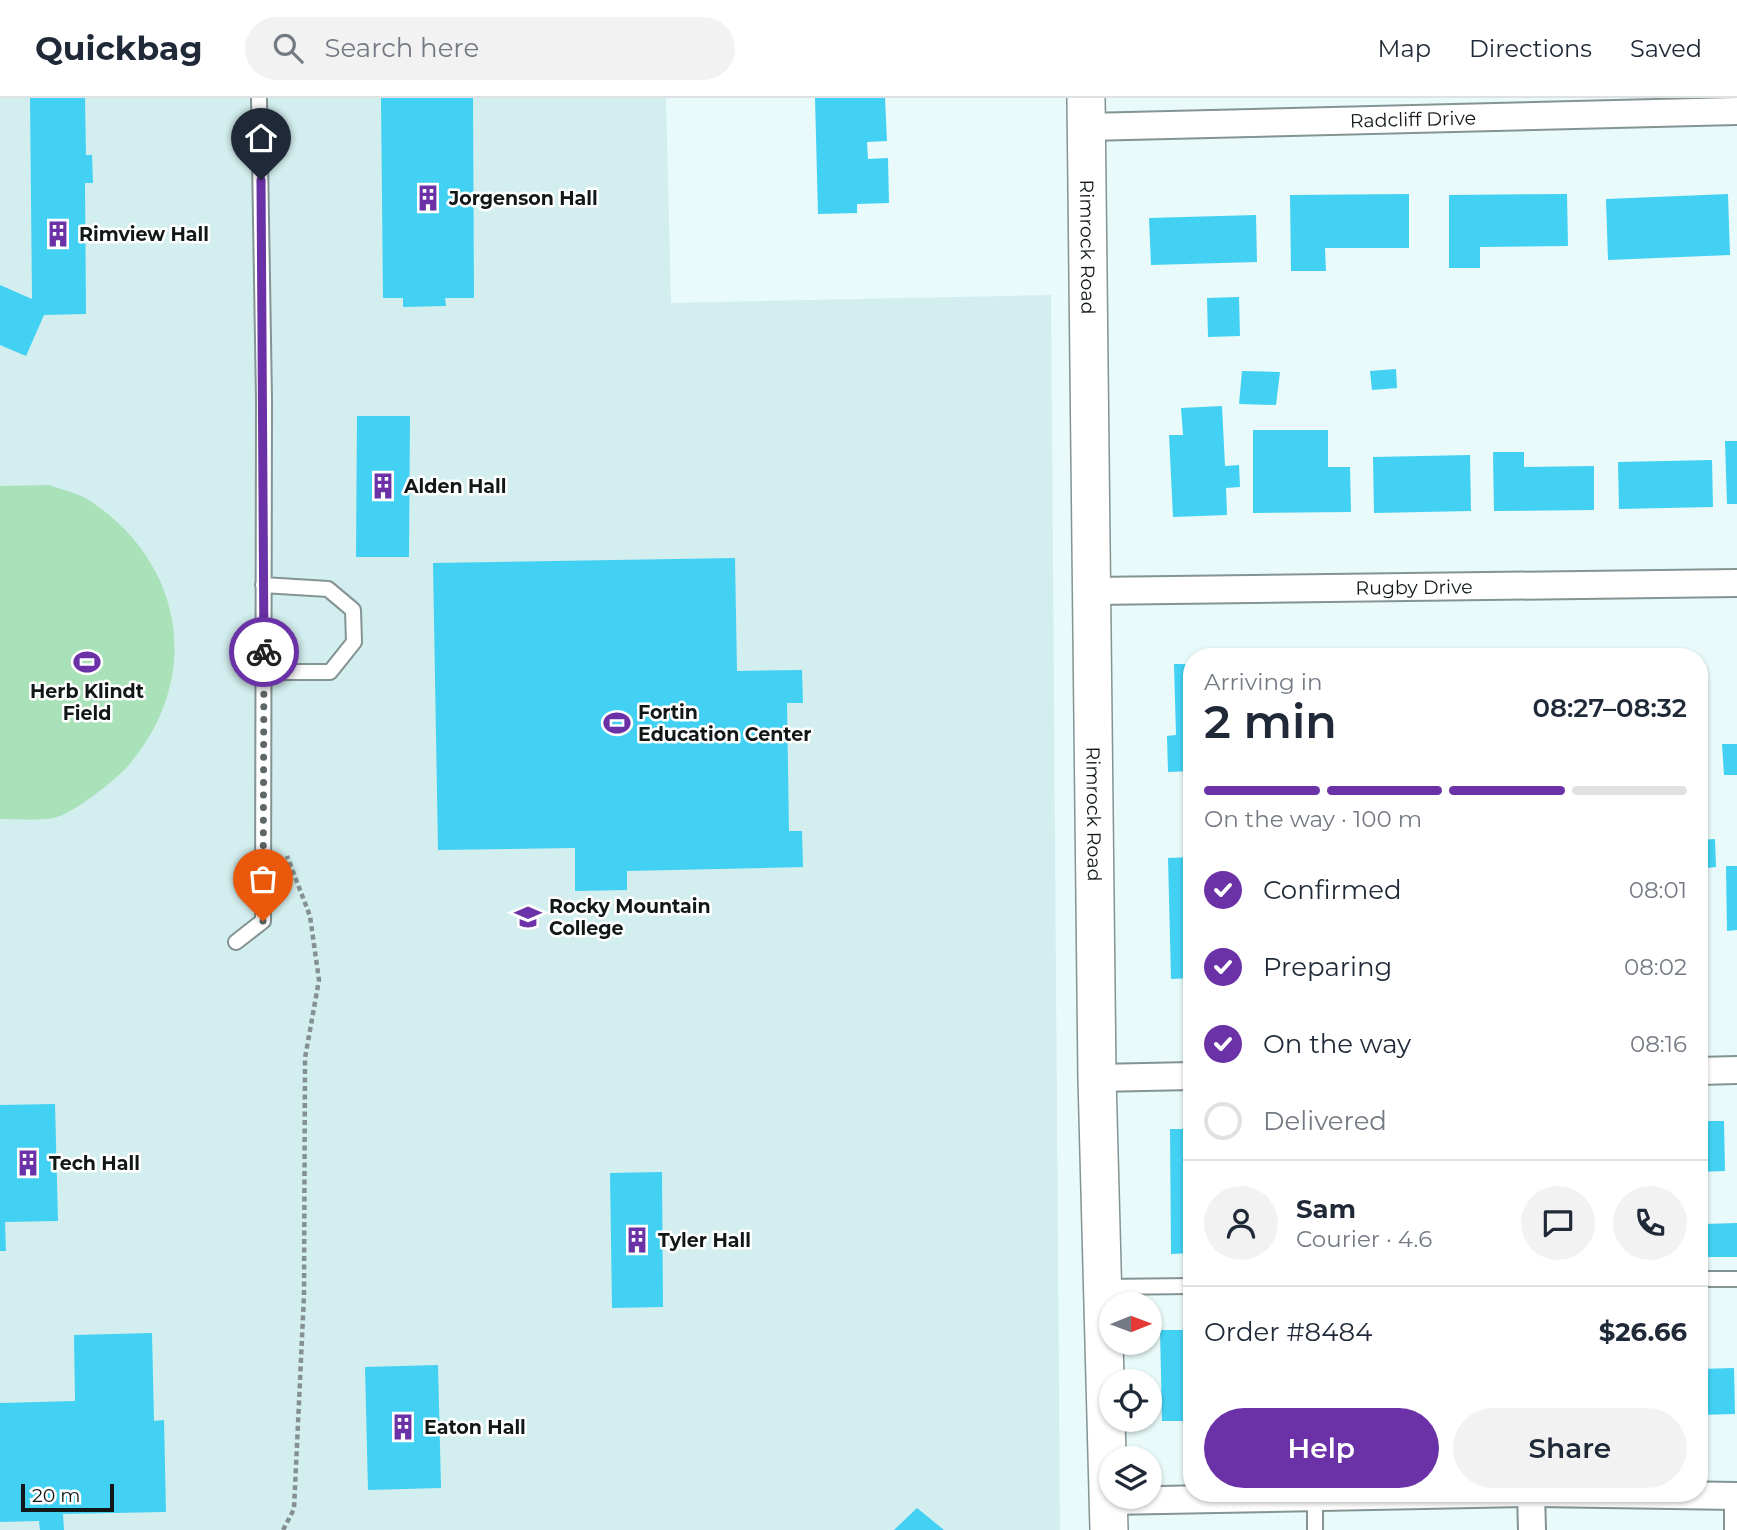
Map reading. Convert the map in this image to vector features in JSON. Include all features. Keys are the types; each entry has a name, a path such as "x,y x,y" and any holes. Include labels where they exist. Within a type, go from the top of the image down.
{"main road":[{"name":"Rimrock Road","path":"1086,112 1097,1078 1109,1516"}],"street":[{"name":"Radcliff Drive","path":"1086,112 1737,111"},
{"name":"Rugby Drive","path":"1092,591 1737,583"},
{"path":"1708,1071 1737,1070"},
{"path":"1097,1078 1183,1076"},
{"path":"1708,1496 1734,1496"},
{"path":"1109,1516 1261,1502"},
{"path":"1530,1502 1532,1530"}],"lane":[{"path":"236,942 263,921 264,672 259,98"},
{"path":"263,585 328,589 354,610 354,642 330,672 264,672"},
{"path":"1708,1279 1737,1279"},
{"path":"1103,1287 1183,1286"},
{"path":"1732,1530 1734,1496"},
{"path":"1315,1502 1315,1530"}],"path":[{"path":"283,1530 294,1508 304,1296 305,1058 318,980 310,916 287,856"}],"shaded area":[{"name":"Rocky Mountain College","path":"0,98 666,98 671,303 1051,295 1060,1530 0,1530"}],"green space":[{"name":"Herb Klindt Field","path":"49,485 89,500 122,526 147,556 164,590 173,625 174,661 167,698 151,733 121,773 92,797 61,816 0,819 0,486"}],"building":[{"name":"Rimview Hall","path":"30,98 85,98 86,155 92,155 93,183 85,183 86,314 44,315 26,356 0,345 0,285 32,299"},
{"name":"Jorgenson Hall","path":"381,98 473,98 474,298 445,298 446,306 403,307 403,298 383,298"},
{"path":"815,98 885,98 887,141 867,142 868,159 888,158 889,203 857,204 857,213 818,214"},
{"path":"1409,194 1409,248 1325,248 1326,271 1291,271 1290,195"},
{"path":"1567,194 1568,246 1480,247 1480,268 1449,268 1449,195"},
{"path":"1728,194 1730,255 1608,260 1606,199"},
{"path":"1256,215 1257,262 1151,265 1149,218"},
{"path":"1239,297 1240,336 1208,337 1207,298"},
{"path":"1396,369 1397,388 1372,390 1370,371"},
{"path":"1242,371 1280,372 1276,405 1239,404"},
{"path":"1222,406 1225,466 1239,465 1240,487 1226,488 1227,515 1173,517 1169,435 1183,435 1181,408"},
{"name":"Alden Hall","path":"357,416 410,416 409,557 356,557"},
{"path":"1253,430 1328,430 1328,467 1350,467 1351,512 1253,513"},
{"path":"1725,441 1737,441 1737,504 1727,504"},
{"path":"1493,452 1524,452 1524,467 1594,466 1594,510 1494,511"},
{"path":"1470,455 1471,511 1374,513 1373,457"},
{"path":"1712,460 1713,507 1619,509 1618,462"},
{"path":"735,558 737,671 802,670 803,703 787,703 789,831 802,831 803,867 627,871 627,890 575,891 575,848 438,850 433,563"},
{"path":"1174,664 1183,664 1183,771 1168,772 1167,736 1176,735"},
{"path":"1722,744 1737,744 1737,775 1724,775"},
{"path":"1708,839 1715,839 1716,867 1708,868"},
{"path":"1183,857 1183,978 1171,979 1168,858"},
{"path":"1726,866 1737,866 1737,930 1727,931"},
{"name":"Tech Hall","path":"55,1104 58,1221 5,1222 6,1251 0,1251 0,1105"},
{"path":"1708,1121 1724,1121 1725,1171 1708,1172"},
{"path":"1170,1129 1183,1129 1183,1253 1171,1254"},
{"name":"Tyler Hall","path":"662,1172 663,1307 612,1308 610,1173"},
{"path":"1737,1223 1737,1257 1708,1257 1708,1224"},
{"path":"1162,1330 1183,1330 1183,1421 1162,1421"},
{"path":"152,1333 154,1421 164,1420 166,1512 63,1514 64,1530 40,1530 39,1521 0,1522 0,1403 75,1401 74,1335"},
{"name":"Eaton Hall","path":"438,1365 441,1488 368,1490 365,1367"},
{"path":"1734,1368 1735,1414 1708,1415 1708,1369"},
{"path":"917,1508 944,1530 894,1530"}],"way so far":[{"path":"263,921 264,652"}],"place":[{"name":"Jorgenson Hall","path":"428,198"},
{"name":"Rimview Hall","path":"58,234"},
{"name":"Alden Hall","path":"383,486"},
{"name":"Herb Klindt Field","path":"87,662"},
{"name":"Fortin Education Center","path":"617,723"},
{"name":"Rocky Mountain College","path":"528,917"},
{"name":"Tech Hall","path":"28,1163"},
{"name":"Tyler Hall","path":"637,1240"},
{"name":"Eaton Hall","path":"403,1427"}],"route":[{"path":"261,180 264,652"}]}
